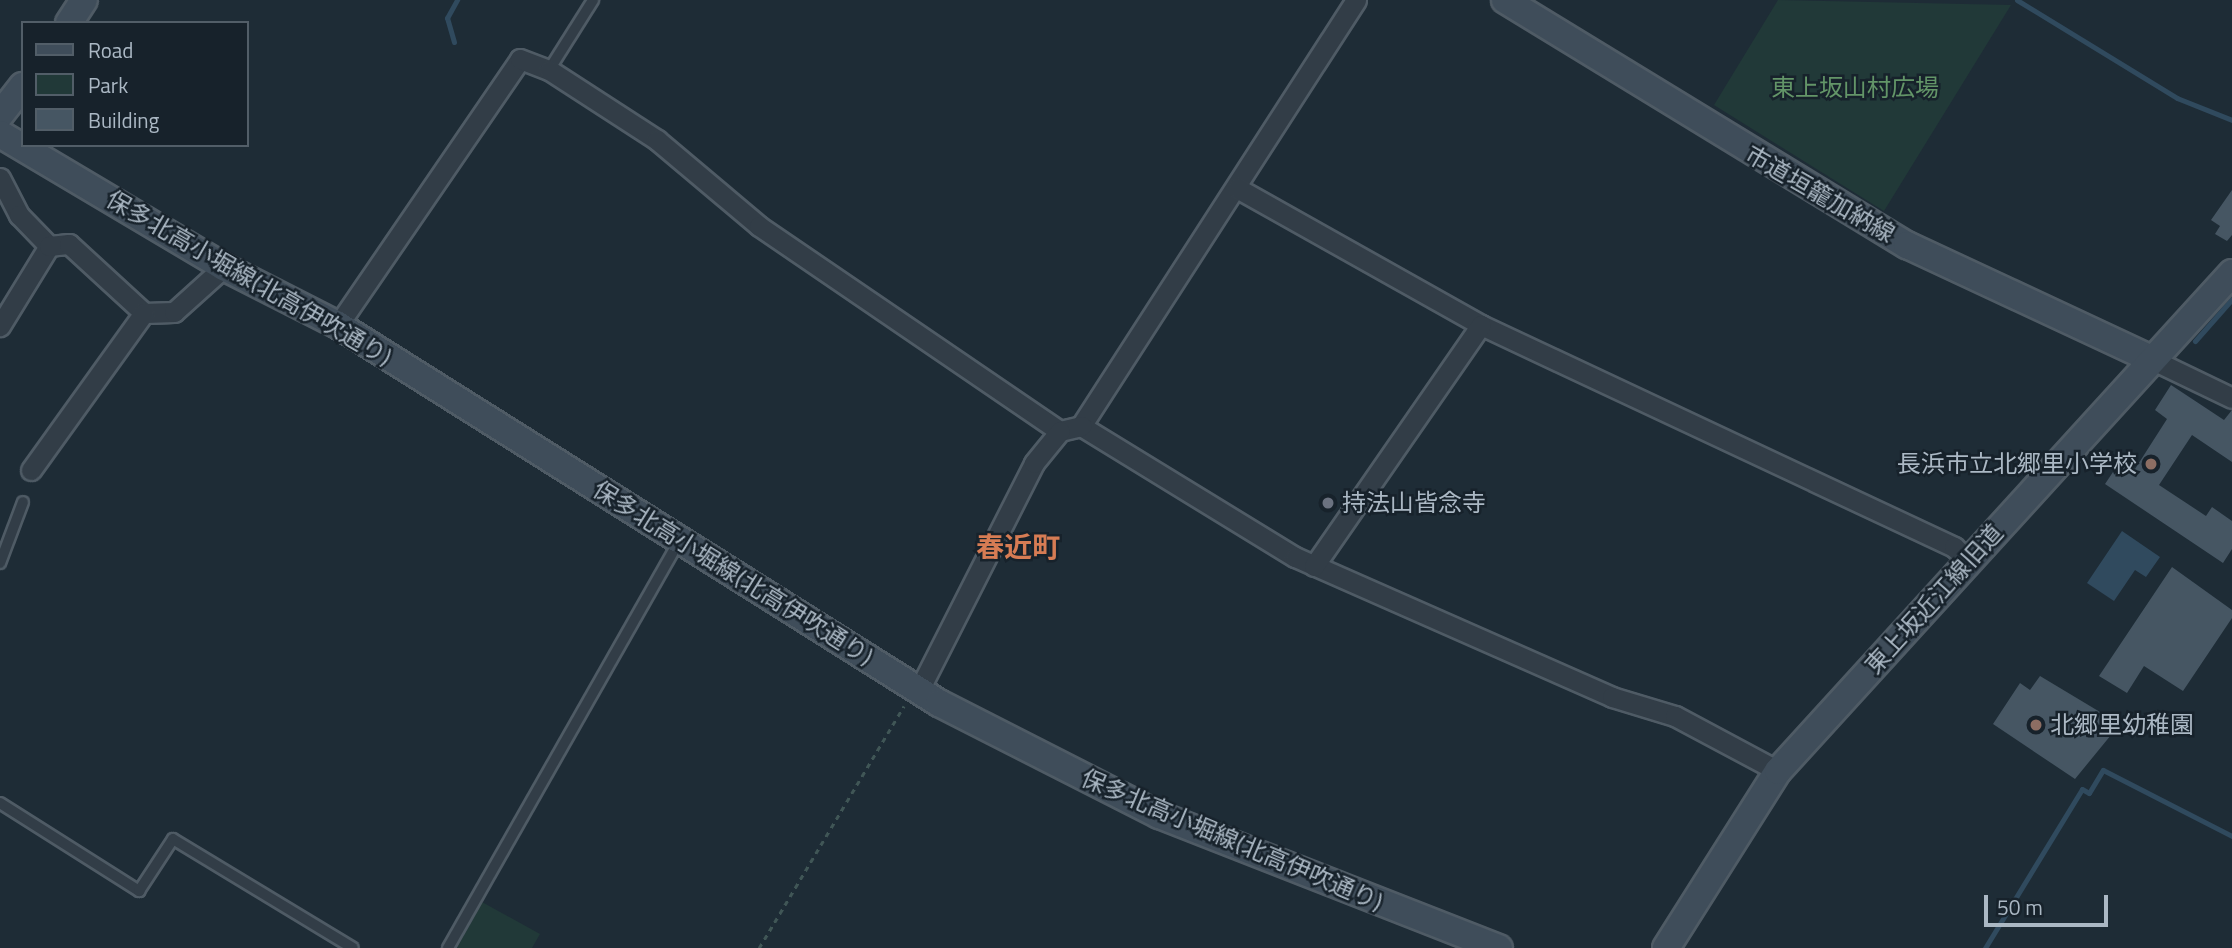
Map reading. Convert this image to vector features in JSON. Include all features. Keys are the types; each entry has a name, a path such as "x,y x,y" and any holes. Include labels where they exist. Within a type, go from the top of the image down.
{"street":[{"path":"70,21 84,0"},
{"path":"919,690 1034,463 1060,431 1081,426 1356,0"},
{"name":"市道垣籠加納線","path":"1505,0 1907,245 2151,359"},
{"path":"338,325 520,60 549,69 657,140 769,233 1060,431"},
{"path":"0,115 21,89"},
{"name":"保多北高小堀線(北高伊吹通り)","path":"0,134 21,146"},
{"name":"保多北高小堀線(北高伊吹通り)","path":"22,147 224,267 338,325 919,690 1159,815 1499,948"},
{"path":"0,178 19,215 49,246"},
{"path":"1237,188 1481,325 1954,547 1969,561"},
{"path":"49,246 69,244 144,313 174,312 224,267"},
{"path":"0,326 49,246"},
{"name":"東上坂近江線旧道","path":"1666,948 1778,771 2232,273"},
{"path":"31,470 144,313"},
{"path":"1314,566 1481,325"},
{"path":"2151,359 2232,398"},
{"path":"1081,426 1314,566 1612,698 1675,716 1778,771"}],"lane":[{"path":"549,69 593,0"},
{"path":"0,563 23,502"},
{"path":"448,948 680,539"},
{"path":"0,803 139,891 173,839 353,948"}],"path":[{"path":"759,948 919,690"}],"green space":[{"name":"東上坂山村広場","path":"1778,0 2011,5 1884,211 1714,105"},
{"path":"482,902 540,934 532,948 457,948"}],"water":[{"path":"2122,531 2160,557 2146,577 2135,570 2114,601 2087,583"}],"building":[{"path":"2232,190 2232,235 2227,241 2215,234 2220,226 2211,220"},
{"path":"2171,385 2224,420 2232,410 2232,462 2192,435 2159,485 2206,516 2212,507 2232,521 2232,549 2223,563 2105,484 2121,460 2135,469 2167,419 2155,410"},
{"path":"2172,567 2232,610 2232,618 2183,691 2144,666 2127,693 2099,676"},
{"path":"2040,676 2120,724 2075,779 1993,724 2020,683 2030,690"}],"waterway":[{"path":"454,42 447,18 457,0"},
{"path":"2017,0 2177,98 2232,120"},
{"path":"2195,341 2232,299"},
{"path":"1985,948 2082,789 2089,793 2103,770 2232,836"}],"place":[{"name":"長浜市立北郷里小学校","path":"2151,464"},
{"name":"持法山皆念寺","path":"1328,503"},
{"name":"北郷里幼稚園","path":"2036,725"}],"district":[{"name":"春近町","path":"1018,547"}]}
